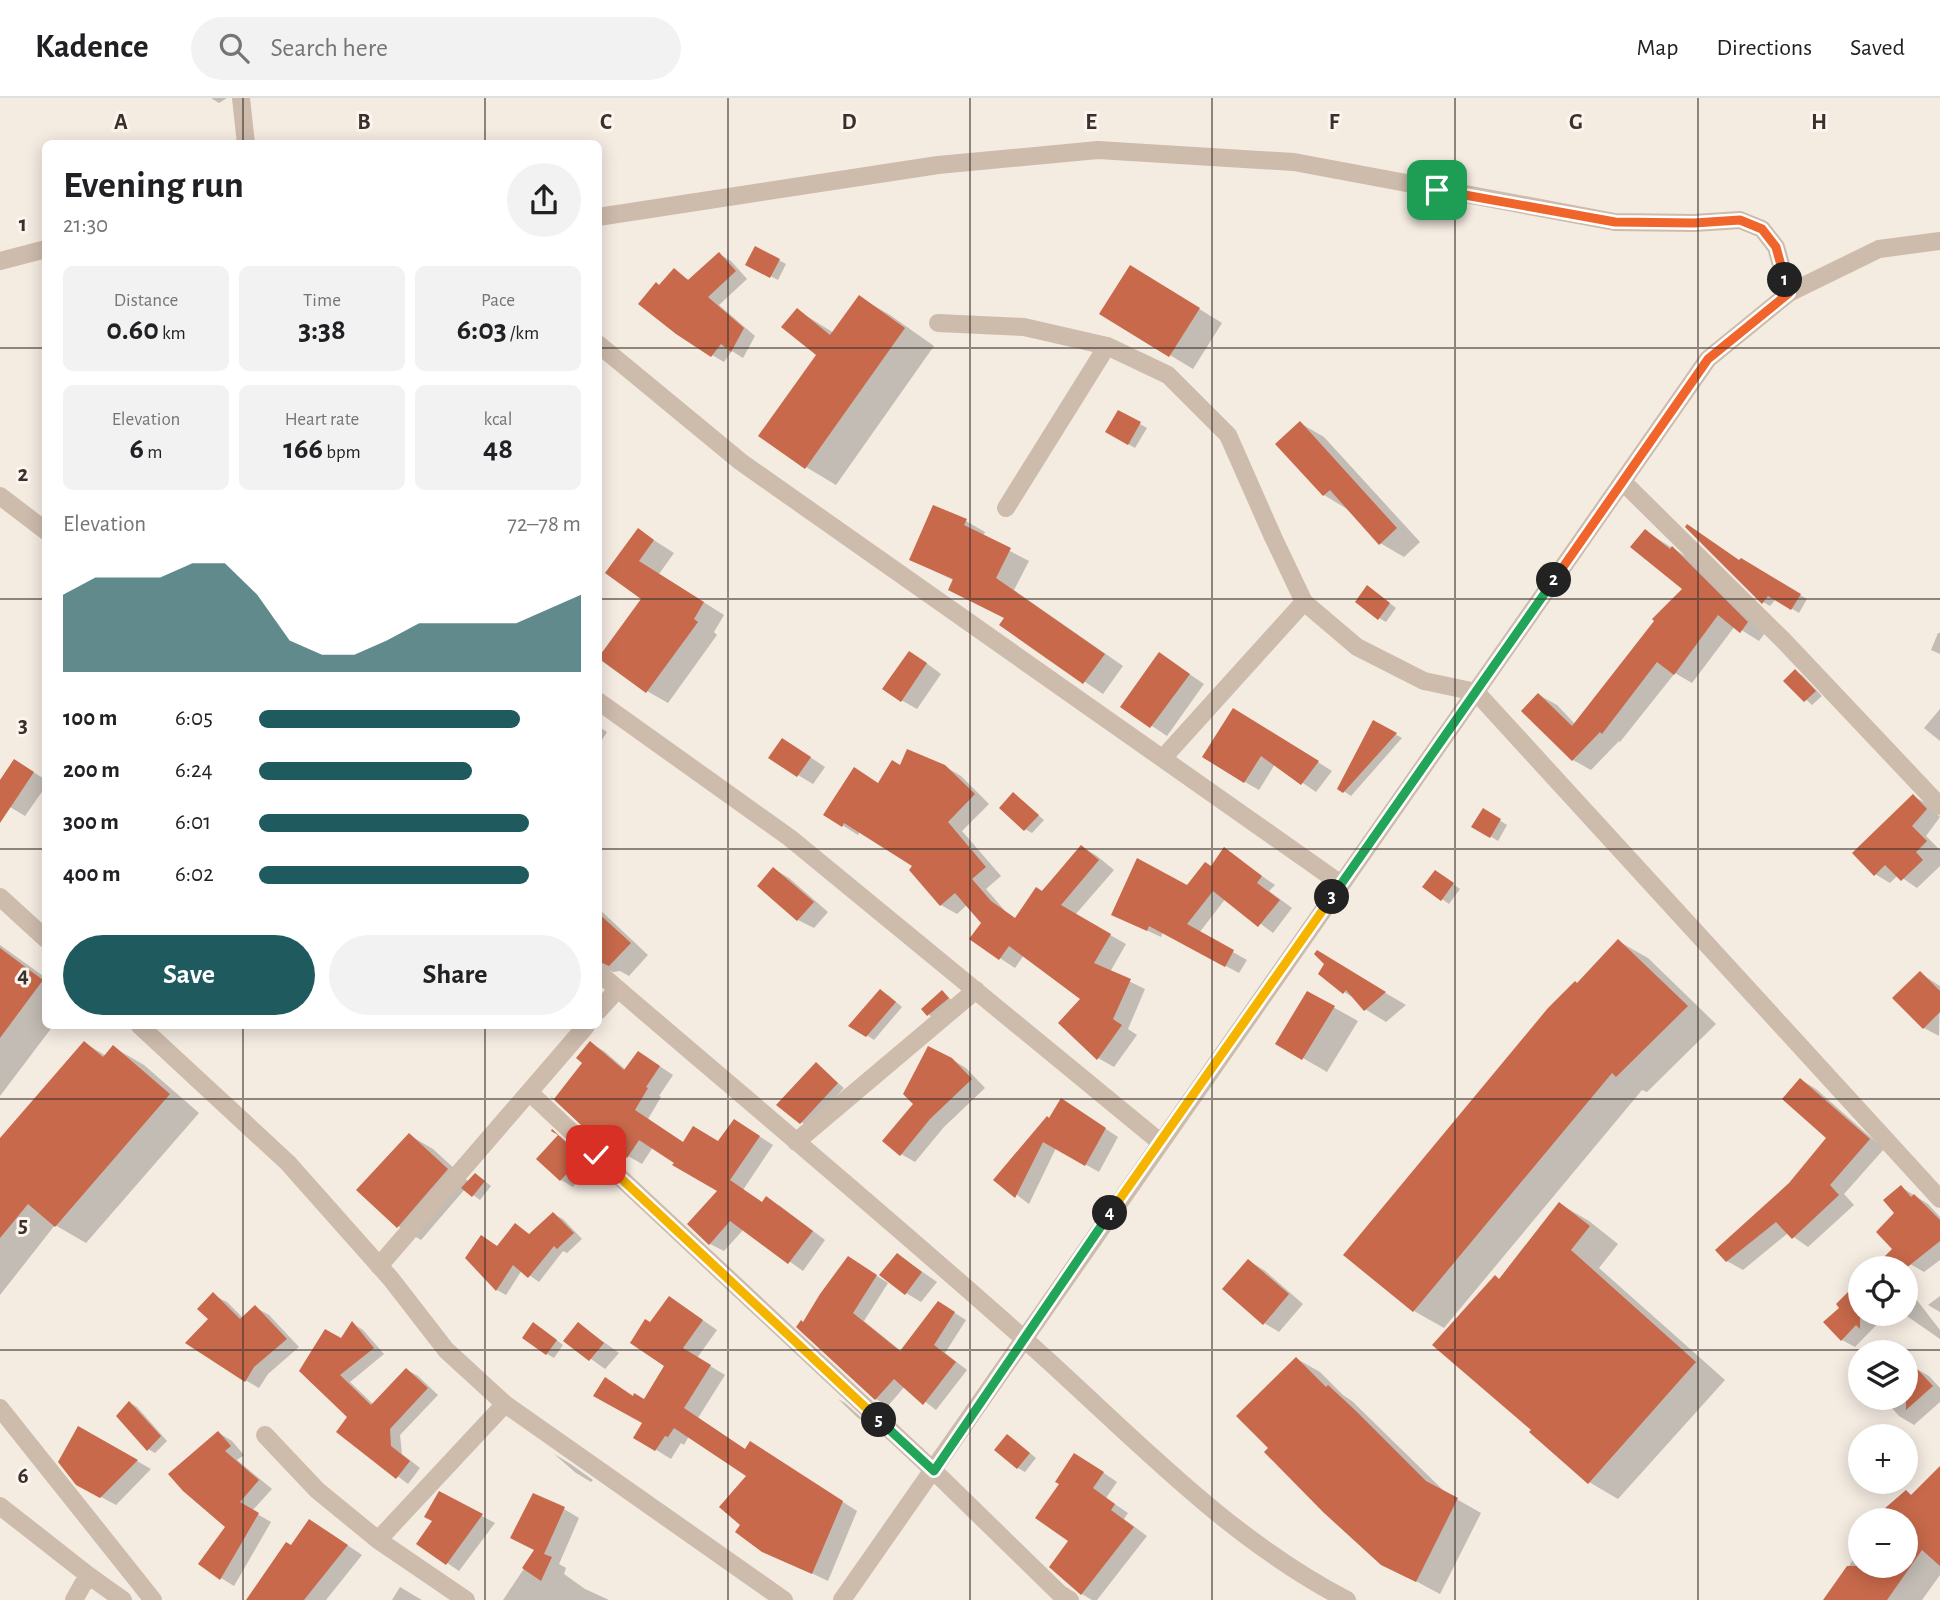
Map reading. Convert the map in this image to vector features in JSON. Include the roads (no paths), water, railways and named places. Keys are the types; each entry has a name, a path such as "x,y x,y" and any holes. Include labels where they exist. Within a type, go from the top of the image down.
{"street":[{"path":"241,98 246,140"},
{"path":"602,216 939,165 1098,149 1294,162 1615,222 1694,223 1740,220 1762,229 1776,247 1789,293"},
{"path":"842,1600 1708,359 1789,293 1879,249 1940,241"},
{"path":"0,261 42,250"},
{"path":"938,323 1024,327 1107,346 1168,375 1227,435 1304,601 1357,647 1424,681 1476,692 1940,1199"},
{"path":"1006,508 1107,346"},
{"path":"602,351 741,462 1341,884"},
{"path":"1623,482 1783,639 1940,806"},
{"path":"0,496 42,528"},
{"path":"1163,758 1304,601"},
{"path":"602,704 790,838 1160,1142"},
{"path":"0,897 42,935"},
{"path":"602,975 1023,1338 1210,1508 1310,1581 1347,1600"},
{"path":"602,1007 618,989"},
{"path":"796,1142 976,990"},
{"path":"143,1029 288,1163 379,1266 446,1350 505,1404 784,1600"},
{"path":"379,1266 583,1029"},
{"path":"529,1092 934,1471 1059,1593 1070,1600"},
{"path":"378,1540 505,1404"},
{"path":"0,1408 153,1600"},
{"path":"265,1435 317,1490 378,1540 466,1600"},
{"path":"0,1506 88,1576 123,1600"},
{"path":"74,1600 88,1576"}]}
